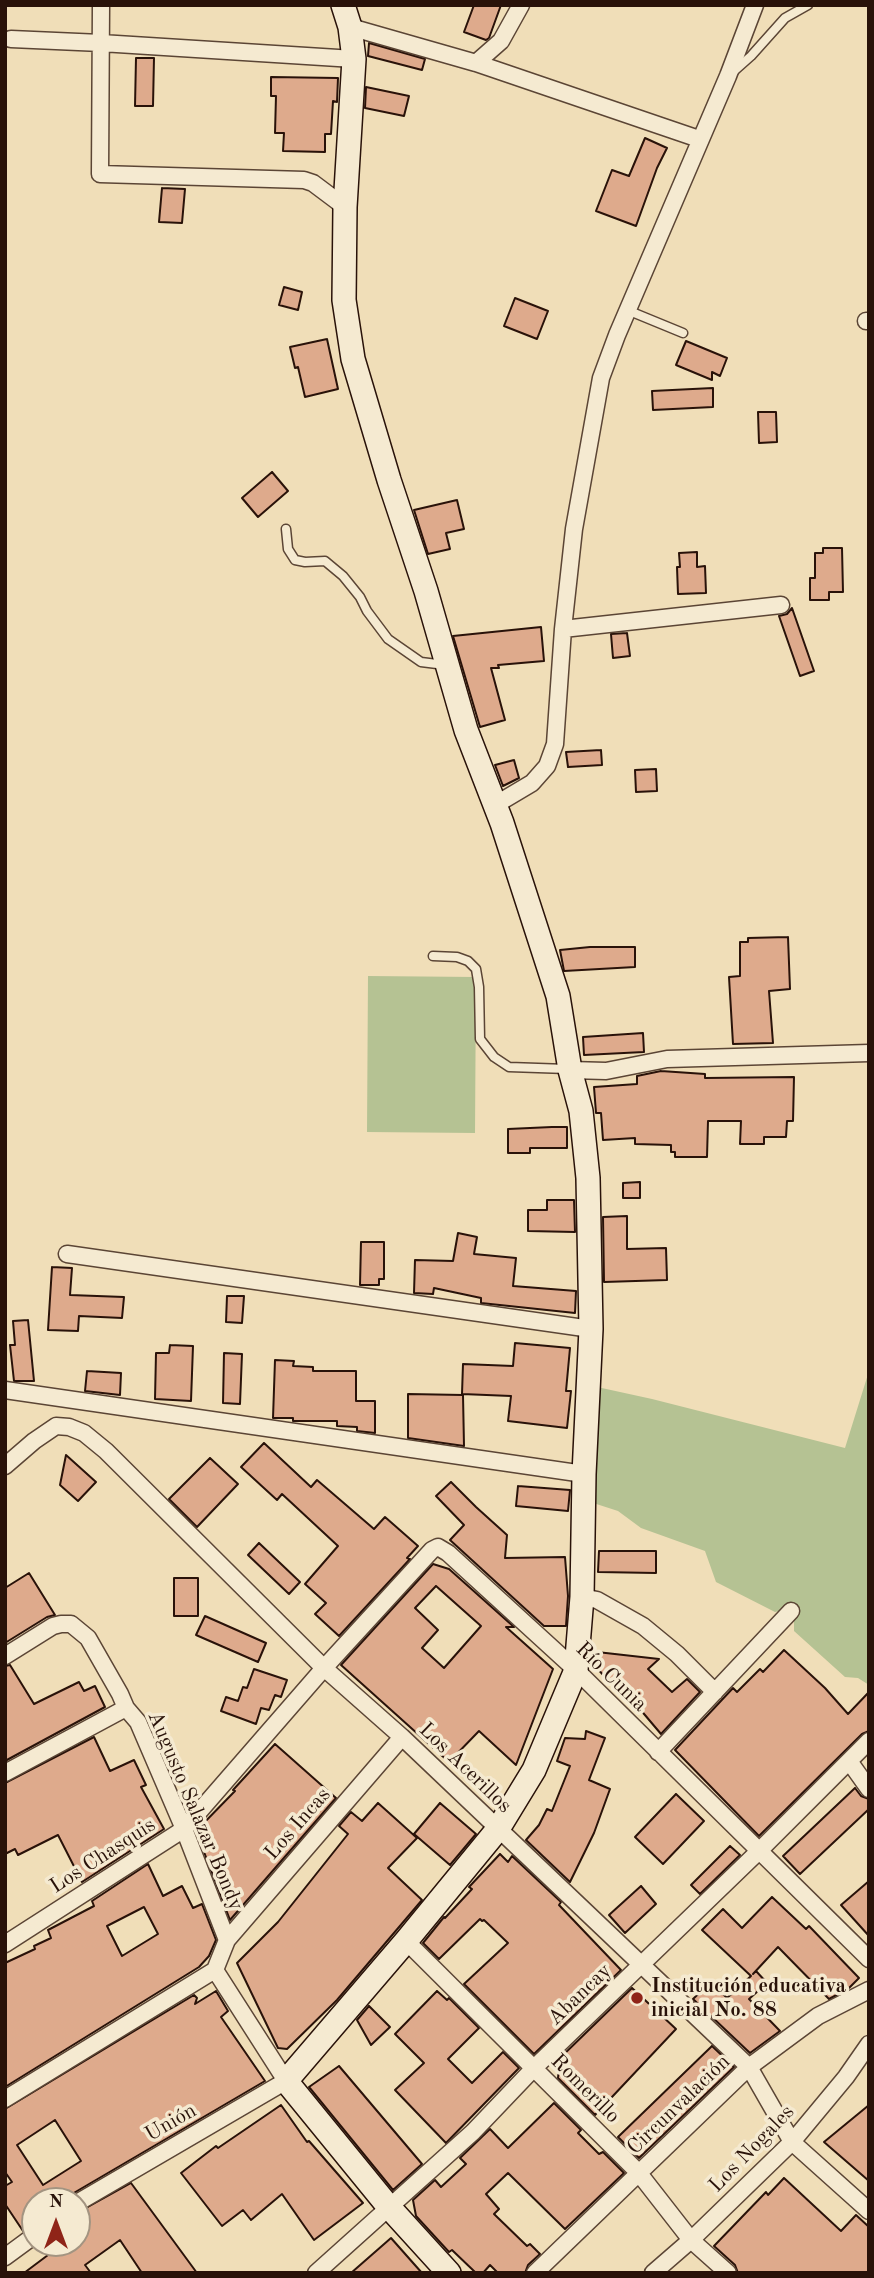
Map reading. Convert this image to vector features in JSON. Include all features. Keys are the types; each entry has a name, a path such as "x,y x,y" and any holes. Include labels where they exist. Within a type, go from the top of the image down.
{"street":[{"path":"101,5 100,174 304,180 313,183 345,208"},
{"path":"476,63 501,41 521,5"},
{"path":"495,805 532,783 547,765 555,744 563,629 574,529 601,378 627,310 728,76 755,5"},
{"path":"346,16 699,139"},
{"path":"286,2081 499,1829 534,1770 576,1670 582,1597 584,1474 591,1329 587,1178 581,1111 570,1070 558,996 495,805 466,730 353,359 344,300 345,208 354,59 346,16"},
{"path":"10,39 354,59"},
{"path":"563,629 782,605"},
{"path":"570,1070 606,1071 667,1059 869,1053"},
{"path":"67,1254 591,1329"},
{"path":"5,1390 584,1474"},
{"name":"Los Acerillos","path":"5,1466 56,1426 69,1427 83,1433 106,1451 324,1668 402,1737 749,2067 792,2142 869,2211"},
{"name":"Río Cunia","path":"324,1668 432,1550 438,1547 448,1553 576,1670 869,1959"},
{"path":"582,1597 597,1600 643,1626 677,1654 715,1692"},
{"path":"658,1752 791,1611"},
{"name":"Augusto Salazar Bondy","path":"5,1656 53,1626 61,1624 71,1624 88,1638 126,1708 138,1722 184,1829 227,1940 215,1970"},
{"name":"Los Chasquis","path":"5,1944 184,1829 324,1668"},
{"path":"5,1773 126,1708"},
{"name":"Los Incas","path":"227,1940 402,1737"},
{"name":"Abancay","path":"316,2273 473,2132 534,2068 869,1741"},
{"path":"849,1762 869,1789"},
{"name":"Romerillo","path":"406,1941 638,2172 691,2240 728,2273"},
{"path":"5,2099 215,1970 286,2081 388,2206 449,2273"},
{"name":"Circunvalación","path":"536,2273 749,2067 818,2016 869,1990"},
{"name":"Los Nogales","path":"653,2273 792,2142 846,2077 869,2044"},
{"name":"Unión","path":"91,2195 286,2081"},
{"path":"5,2257 21,2245"}],"lane":[{"path":"728,76 751,57 785,18 808,5"},
{"path":"627,310 683,333"},
{"path":"286,529 288,549 295,560 325,561 343,576 388,639 421,662 448,666"},
{"path":"433,956 457,957 468,961 476,969 481,1040 494,1057 509,1067 570,1070"}],"green space":[{"path":"368,976 476,977 475,1133 367,1132"},
{"path":"869,1371 869,1685 858,1678 845,1677 794,1631 794,1607 775,1612 716,1582 705,1551 641,1528 618,1511 584,1500 588,1385 845,1448"}],"building":[{"path":"474,5 501,5 486,40 464,32"},
{"path":"369,43 425,59 422,70 368,56"},
{"path":"136,58 154,58 153,106 135,106"},
{"path":"271,77 338,78 337,102 333,101 331,134 325,134 325,152 283,151 284,133 275,133 276,96 271,96"},
{"path":"366,87 409,96 404,116 365,108"},
{"path":"645,138 667,148 636,226 596,211 612,170 629,176"},
{"path":"162,188 185,189 182,223 159,222"},
{"path":"284,287 302,292 298,310 279,305"},
{"path":"515,298 548,311 537,339 504,326"},
{"path":"327,339 338,389 305,397 290,347"},
{"path":"686,341 727,358 720,376 712,372 712,380 676,365"},
{"path":"713,388 713,407 653,410 652,391"},
{"path":"758,412 776,412 777,442 759,443"},
{"path":"272,472 288,491 258,517 242,498"},
{"path":"457,500 464,529 446,533 450,549 428,554 414,510"},
{"path":"823,548 842,548 843,592 829,592 829,600 810,600 810,578 815,578 815,553 823,553"},
{"path":"697,552 697,567 705,566 706,593 678,594 679,553"},
{"path":"792,608 814,671 800,676 779,616 787,614"},
{"path":"541,627 544,661 491,668 505,720 480,727 453,636"},
{"path":"627,633 630,656 613,658 611,634"},
{"path":"601,750 602,765 568,767 566,752"},
{"path":"514,760 519,778 503,786 495,765"},
{"path":"656,769 657,791 636,792 635,770"},
{"path":"788,937 790,989 769,991 773,1043 733,1044 729,977 740,976 740,942 748,942 748,938"},
{"path":"635,947 635,967 564,971 560,950"},
{"path":"643,1033 644,1052 584,1055 583,1037"},
{"path":"661,1071 705,1074 705,1078 794,1077 793,1121 787,1121 786,1137 764,1137 764,1144 740,1144 741,1121 708,1121 707,1157 675,1157 675,1152 671,1152 671,1145 635,1144 635,1138 603,1140 601,1113 596,1113 594,1087 637,1084 637,1076"},
{"path":"567,1127 567,1148 530,1148 530,1153 508,1153 508,1129"},
{"path":"640,1182 640,1198 623,1198 623,1183"},
{"path":"547,1200 574,1200 575,1232 528,1231 528,1210 547,1210"},
{"path":"627,1216 627,1249 666,1248 667,1280 604,1282 603,1217"},
{"path":"458,1233 477,1237 474,1254 516,1258 513,1286 576,1291 575,1313 481,1303 481,1298 434,1288 433,1294 414,1293 415,1260 453,1261"},
{"path":"361,1242 384,1242 384,1279 379,1279 379,1285 360,1285"},
{"path":"52,1267 72,1268 70,1295 124,1297 122,1318 79,1316 78,1331 48,1330"},
{"path":"227,1296 244,1296 242,1323 226,1322"},
{"path":"28,1320 34,1381 14,1381 10,1345 15,1345 13,1321"},
{"path":"515,1343 570,1348 566,1391 571,1391 567,1428 508,1421 511,1396 462,1394 463,1364 513,1366"},
{"path":"170,1345 193,1346 191,1401 155,1399 156,1353 169,1353"},
{"path":"224,1353 242,1354 240,1404 223,1403"},
{"path":"275,1360 294,1361 293,1366 313,1367 313,1371 356,1371 356,1401 375,1401 375,1433 357,1431 357,1427 337,1426 337,1421 273,1418"},
{"path":"87,1371 121,1373 120,1395 85,1391"},
{"path":"408,1394 463,1395 464,1446 408,1438"},
{"path":"264,1443 311,1487 317,1480 374,1529 385,1517 418,1546 407,1558 410,1559 339,1636 315,1614 326,1603 305,1584 338,1546 282,1494 277,1500 241,1467"},
{"path":"66,1455 96,1482 78,1501 60,1485"},
{"path":"210,1458 238,1484 197,1527 169,1499"},
{"path":"451,1482 507,1535 505,1558 565,1557 568,1596 566,1626 544,1626 450,1540 464,1525 436,1496"},
{"path":"518,1486 570,1490 568,1511 516,1506"},
{"path":"259,1543 300,1582 289,1594 248,1555"},
{"path":"599,1551 656,1551 656,1573 598,1572"},
{"path":"433,1564 449,1569 514,1627 506,1627 553,1669 516,1765 479,1731 449,1762 341,1665","holes":["436,1586 481,1626 444,1668 422,1648 438,1630 415,1608"]},
{"path":"29,1573 55,1615 47,1617 5,1643 5,1588"},
{"path":"174,1578 198,1578 198,1616 174,1616"},
{"path":"205,1616 266,1643 258,1662 196,1635"},
{"path":"784,1650 825,1688 848,1714 869,1692 869,1731 862,1734 759,1836 675,1750 733,1688 737,1692 760,1669 763,1672"},
{"path":"597,1652 659,1659 648,1669 672,1692 687,1679 700,1692 661,1734 639,1708 636,1711 595,1666"},
{"path":"10,1665 34,1704 79,1682 84,1691 95,1686 105,1707 5,1761 5,1666"},
{"path":"254,1669 287,1680 281,1697 275,1695 269,1710 261,1708 256,1724 221,1711 226,1697 238,1701 243,1687 247,1688"},
{"path":"586,1731 605,1738 589,1780 610,1789 594,1833 570,1882 526,1840 539,1825 547,1809 552,1811 570,1766 557,1761 565,1738 585,1739"},
{"path":"94,1737 110,1771 134,1760 146,1785 141,1787 164,1829 82,1882 58,1835 18,1855 15,1849 5,1854 5,1783"},
{"path":"275,1744 336,1798 230,1920 196,1831"},
{"path":"855,1788 861,1796 869,1799 869,1809 800,1874 783,1856"},
{"path":"676,1794 704,1821 663,1864 635,1837"},
{"path":"378,1803 417,1838 388,1868 422,1900 337,2000 287,2049 278,2048 237,1963 278,1922 348,1834 339,1826 351,1812 362,1821"},
{"path":"440,1803 476,1834 450,1865 414,1834"},
{"path":"730,1846 740,1855 700,1894 691,1885"},
{"path":"500,1854 508,1862 512,1856 561,1902 559,1905 621,1970 534,2054 464,1984 508,1943 480,1919 439,1959 423,1943"},
{"path":"148,1864 163,1896 182,1886 193,1908 202,1904 216,1940 209,1956 199,1967 5,2087 5,1963 51,1938 48,1930 94,1906 92,1901","holes":["144,1907 158,1934 122,1956 107,1926"]},
{"path":"869,1881 869,1936 841,1905"},
{"path":"641,1886 656,1904 625,1933 609,1915"},
{"path":"772,1897 806,1929 809,1926 859,1978 848,1989 829,1999 778,1947 753,1974 756,1971 767,1983 749,1999 780,2031 750,2053 693,1999 711,1982 727,1998 751,1976 702,1930 723,1909 742,1928"},
{"path":"632,1988 676,2029 595,2115 558,2078 560,2058"},
{"path":"216,1991 228,2011 221,2017 265,2081 84,2187 21,2187 21,2228 5,2204 5,2186 12,2182 5,2172 5,2109 194,1995 197,1998 195,2004","holes":["55,2120 81,2161 43,2185 17,2145"]},
{"path":"437,1991 447,2000 449,1998 479,2028 448,2059 472,2083 503,2052 519,2068 446,2143 395,2090 424,2063 395,2034"},
{"path":"369,2006 390,2027 371,2045 357,2020"},
{"path":"712,2046 734,2067 639,2158 618,2137"},
{"path":"339,2066 422,2164 393,2190 309,2087"},
{"path":"554,2103 581,2130 578,2133 599,2154 603,2152 624,2173 565,2229 508,2173 486,2194 499,2209 494,2214 527,2246 530,2244 540,2254 528,2265 525,2273 498,2273 490,2265 483,2273 476,2273 452,2250 449,2252 416,2216 413,2200 435,2180 441,2187 466,2164 460,2158 490,2129 508,2148"},
{"path":"281,2105 307,2142 309,2141 363,2203 314,2240 282,2194 251,2220 243,2210 222,2226 181,2173 216,2146 218,2148"},
{"path":"869,2105 869,2181 824,2142"},
{"path":"784,2178 841,2231 856,2215 869,2227 869,2273 738,2273 735,2265 714,2246 766,2192 768,2195"},
{"path":"131,2183 197,2273 142,2273 120,2240 85,2265 91,2273 24,2273 45,2257 91,2257 91,2205"},
{"path":"391,2238 422,2273 351,2273"}],"place":[{"name":"Institución educativa inicial No. 88","path":"637,1998"}]}
